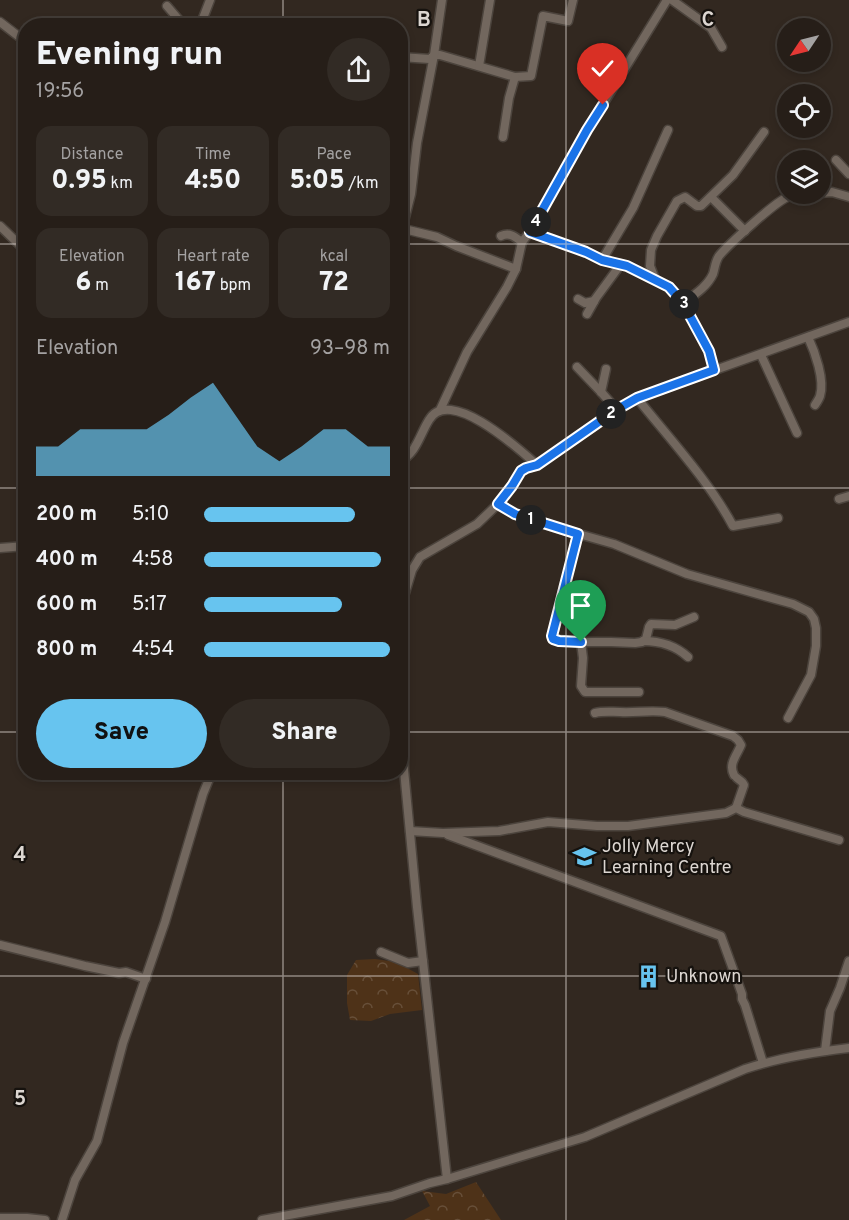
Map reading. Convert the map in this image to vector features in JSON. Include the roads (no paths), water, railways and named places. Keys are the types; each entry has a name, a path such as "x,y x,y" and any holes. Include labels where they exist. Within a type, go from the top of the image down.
{"street":[{"path":"203,18 210,0"},
{"path":"408,205 442,0"},
{"path":"479,66 490,0"},
{"path":"408,58 430,59 434,55 440,55 496,73 515,77 531,76 543,16 568,21 573,0"},
{"path":"440,410 467,352 516,269 522,242 530,232 587,130 667,0"},
{"path":"672,0 711,28 722,47"},
{"path":"167,6 177,18"},
{"path":"0,22 18,36"},
{"path":"503,137 515,77"},
{"path":"602,260 633,208 668,130"},
{"path":"655,279 650,266 651,250 677,201 685,197 699,206 711,197 734,175 764,132"},
{"path":"836,160 849,174"},
{"path":"831,192 849,197"},
{"path":"711,197 745,231"},
{"path":"683,303 702,288 713,274 718,258 745,231 778,204"},
{"path":"0,226 18,243"},
{"path":"408,232 437,237 516,269"},
{"path":"530,232 602,260 621,264 669,287 683,303 709,351 714,370"},
{"path":"501,236 507,234 514,236 522,242"},
{"path":"587,314 621,264"},
{"path":"578,299 585,303 594,301"},
{"path":"408,582 416,561 420,557 477,524 498,504 521,471 537,465 616,410 637,398 849,322"},
{"path":"808,337 820,373 820,395 815,405"},
{"path":"761,355 797,433"},
{"path":"577,367 616,410"},
{"path":"602,392 606,369"},
{"path":"637,398 705,483 733,526 778,519"},
{"path":"408,457 433,414 440,410 454,409 471,416 508,440 537,465"},
{"path":"839,499 849,496"},
{"path":"498,504 515,514 614,544 687,574 794,604 809,612 816,628 814,660 808,682 788,718"},
{"path":"578,534 553,639 581,642 659,643 668,645 688,657"},
{"path":"0,548 18,547"},
{"path":"643,641 646,639 651,624 675,625 694,617"},
{"path":"581,642 583,658 581,686 585,692 639,692"},
{"path":"410,831 443,833 499,831 548,822 628,826 726,813 736,807 744,785 732,771 732,765 741,745 736,737 665,712 603,711 595,713"},
{"path":"62,1220 75,1180 97,1141 123,1043 165,922 209,780"},
{"path":"405,780 438,1111 447,1179"},
{"path":"736,807 744,812 839,840"},
{"path":"443,833 722,936 763,1063"},
{"path":"0,945 85,966 119,973 126,972 146,979"},
{"path":"381,952 408,963 423,962"},
{"path":"825,1051 830,1011 849,961"},
{"path":"262,1220 392,1196 585,1137 734,1073 763,1063 849,1048"},
{"path":"0,1218 45,1220"}],"place":[{"name":"Jolly Mercy Learning Centre","path":"584,856"},
{"name":"Unknown","path":"648,976"}]}
